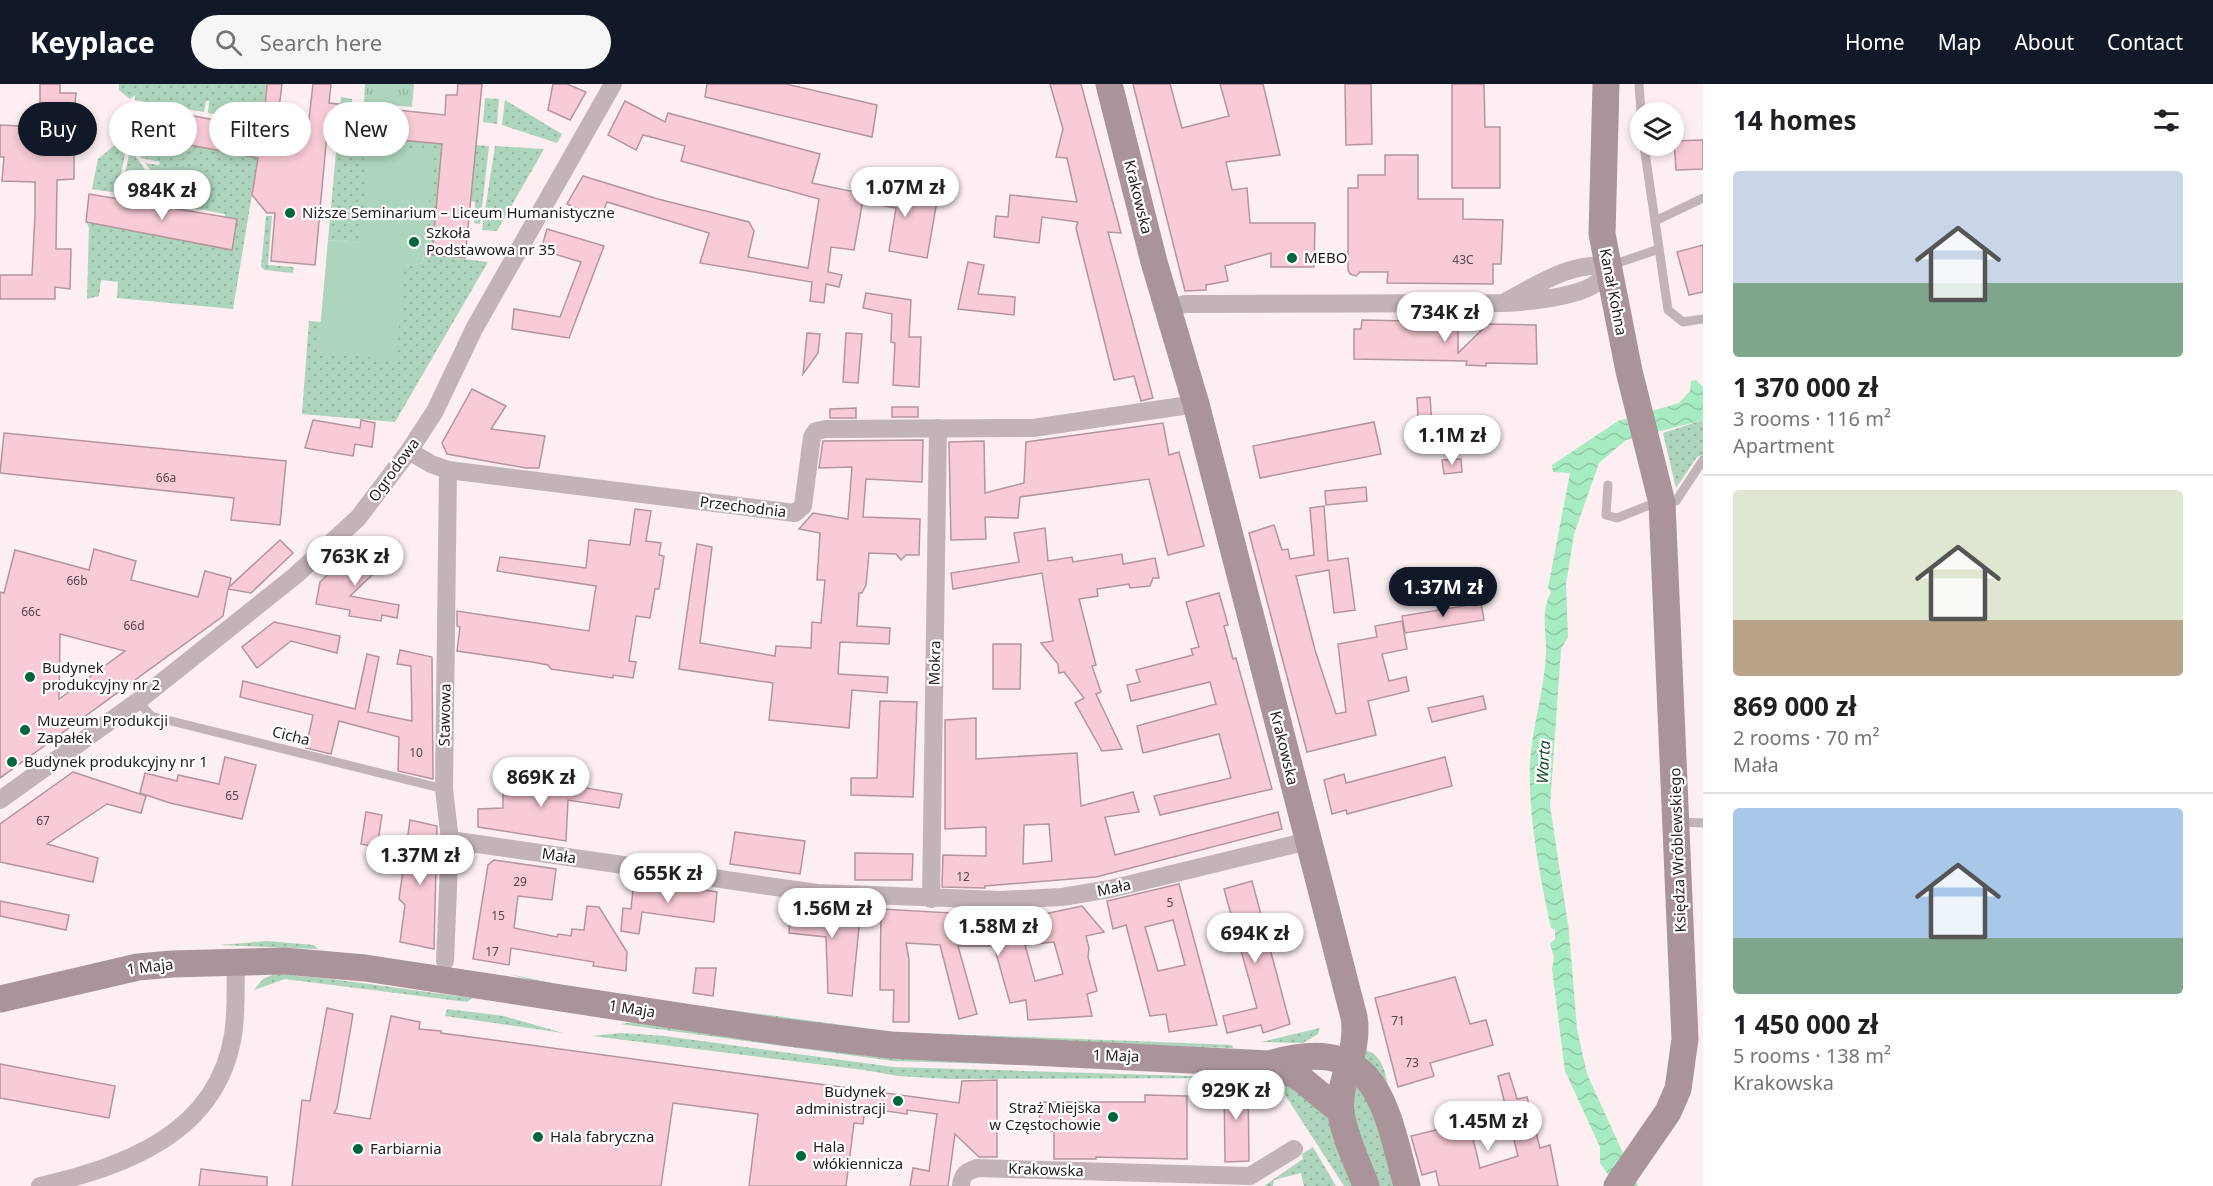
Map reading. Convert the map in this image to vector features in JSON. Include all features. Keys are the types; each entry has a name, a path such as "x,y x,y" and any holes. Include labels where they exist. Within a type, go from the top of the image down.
{"street":[{"name":"Ogrodowa","path":"0,800 138,701 296,575 358,518 409,451 435,411 474,329 613,84"},
{"name":"Krakowska","path":"1109,84 1167,309 1196,404 1354,1017 1356,1036 1341,1112 1366,1186"},
{"name":"Kanał Kohna","path":"1606,84 1602,234 1629,371 1661,500"},
{"path":"1167,309 1185,304 1539,302 1589,288 1601,279 1607,266"},
{"name":"Przechodnia","path":"409,451 431,464 448,470 795,513 803,506 812,436 816,431 826,429 1034,428 1196,404"},
{"name":"Mokra","path":"931,899 938,428"},
{"name":"Stawowa","path":"445,961 450,840 444,789 448,470"},
{"name":"Księdza Wróblewskiego","path":"1617,1186 1668,1112 1678,1089 1685,1039 1690,822 1661,500"},
{"name":"Mała","path":"450,840 817,892 931,899 1000,900 1062,897 1110,889 1308,841"},
{"path":"40,1186 139,1155 182,1126 212,1094 223,1072 233,1034 236,961"},
{"name":"1 Maja","path":"0,999 138,967 236,961 284,961 365,968 783,1032 890,1045 1269,1064 1296,1056 1332,1058 1350,1063"},
{"path":"1350,1063 1377,1088 1382,1097 1407,1186"},
{"name":"1 Maja","path":"1269,1064 1299,1077 1341,1112"},
{"name":"Krakowska","path":"961,1186 962,1177 967,1171 977,1168 1250,1181 1294,1149"}],"lane":[{"path":"1639,84 1640,102"},
{"path":"1645,156 1668,309 1683,322 1703,319"},
{"path":"1655,221 1703,198"},
{"path":"1607,266 1659,249"},
{"path":"1608,485 1606,515 1611,518 1661,500 1676,501 1703,460"},
{"name":"Cicha","path":"138,701 151,716 444,789"}],"green space":[{"path":"119,84 266,84 265,102 209,102 209,113 208,113 209,101 206,101 204,112 197,111 197,102 146,102 135,100 135,95 130,99 119,90"},
{"path":"365,84 414,84 412,107 409,107 409,102 364,102"},
{"path":"341,97 352,99 352,102 341,102"},
{"path":"485,98 499,99 497,124 483,122"},
{"path":"505,100 562,134 557,143 502,125"},
{"path":"409,139 443,141 432,255 488,262 395,422 302,414 309,321 321,322 318,352 405,267 423,263 433,151 360,243 328,240 336,156 409,156"},
{"path":"476,145 489,146 480,224 474,223 475,202 471,201"},
{"path":"197,146 209,148 209,156 258,158 233,309 117,298 118,282 101,280 99,296 87,299 89,227 86,222 232,250 237,221 225,218 225,214 177,205 145,163 159,165 160,162 140,156 197,156"},
{"path":"495,146 544,149 497,231 482,230"},
{"path":"409,149 434,151 423,263 405,267 396,360 318,352 328,240 360,243 369,156 409,156"},
{"path":"109,150 109,156 125,156 117,193 92,189 98,159"},
{"path":"129,156 135,156 153,180 148,199 121,194"},
{"path":"266,216 272,216 268,265 294,267 293,273 265,270 261,267"},
{"path":"1703,420 1703,455 1697,457 1676,488 1663,433"},
{"path":"267,941 314,945 318,949 220,945"},
{"path":"275,974 332,979 472,998 467,1002 285,979 254,990 263,979"},
{"path":"509,974 590,991 895,1032 1232,1045 1233,1048 897,1036 548,985"},
{"path":"447,1009 504,1016 563,1033 445,1016"},
{"path":"635,1022 1099,1067 893,1061 620,1024"},
{"path":"1320,1028 1318,1034 1303,1043 1261,1042"},
{"path":"621,1033 665,1036 894,1067 1256,1078 949,1079 898,1076 592,1036"},
{"path":"1366,1050 1381,1062 1390,1093 1361,1062"},
{"path":"1282,1077 1327,1115 1355,1186 1344,1186 1276,1081"},
{"path":"1354,1078 1374,1100 1399,1186 1377,1186 1354,1122"},
{"path":"1313,1147 1336,1186 1304,1186 1301,1173 1274,1180 1273,1186 1264,1186 1303,1159 1302,1154"}],"water":[{"name":"Warta","path":"1696,380 1703,387 1703,420 1626,440 1599,463 1574,534 1566,584 1568,637 1561,649 1550,806 1569,931 1577,1029 1587,1074 1638,1186 1616,1186 1600,1163 1600,1147 1565,1071 1552,969 1554,957 1550,944 1555,939 1555,930 1551,928 1543,888 1531,805 1530,764 1545,669 1545,616 1551,592 1548,588 1570,473 1553,472 1552,465 1618,421 1679,403 1690,391 1691,381"}],"building":[{"path":"40,84 60,84 60,93 76,93 75,102 40,102"},
{"path":"267,84 282,84 280,102 265,102"},
{"path":"313,84 331,84 329,102 323,102 323,156 325,156 315,265 271,261 275,213 267,213 252,195 258,158 247,156 311,156"},
{"path":"458,84 482,84 465,258 432,255 442,144 409,141 409,111 445,115 446,95 457,95"},
{"path":"553,84 567,84 586,92 570,120 548,110"},
{"path":"707,84 786,84 877,105 872,137 705,97"},
{"path":"1050,84 1081,84 1121,233 1108,232 1153,398 1141,401 1134,376 1114,380 1076,228 1078,222 1042,217 1039,243 994,237 996,216 1008,217 1010,195 1077,202 1067,158 1056,157 1063,129"},
{"path":"1133,84 1170,84 1182,128 1229,116 1220,84 1263,84 1280,155 1226,162 1232,190 1247,188 1250,223 1315,223 1314,267 1271,267 1271,253 1225,266 1228,281 1206,285 1206,290 1185,291"},
{"path":"1345,84 1371,84 1372,144 1346,145"},
{"path":"1452,84 1484,84 1485,127 1500,127 1500,188 1452,188"},
{"path":"625,101 665,122 668,113 820,154 812,183 864,194 854,250 831,247 828,272 842,275 839,287 826,284 824,303 810,301 812,282 700,263 709,233 607,202 600,220 567,204 583,176 658,199 749,222 754,231 748,257 808,268 819,199 681,161 685,146 643,135 636,150 608,135"},
{"path":"197,117 209,119 209,149 197,146"},
{"path":"0,125 18,126 18,156 74,156 74,179 57,180 56,249 71,249 70,289 55,287 55,299 0,299 0,275 32,275 35,182 2,181 4,157 0,157"},
{"path":"1703,140 1703,169 1676,170 1675,156 1684,156 1684,141"},
{"path":"1385,155 1418,155 1418,199 1463,199 1463,219 1503,220 1501,264 1493,264 1493,284 1387,283 1388,272 1360,272 1356,276 1350,274 1348,270 1348,188 1358,188 1358,175 1385,175"},
{"path":"866,177 885,180 883,191 937,201 927,258 889,251 896,208 862,202"},
{"path":"89,194 237,219 232,250 86,222"},
{"path":"547,229 604,246 569,338 512,329 514,309 560,317 581,262 541,250"},
{"path":"1703,245 1703,292 1689,295 1677,252"},
{"path":"968,262 984,265 978,294 1015,297 1014,315 958,309"},
{"path":"866,293 911,300 909,337 921,337 919,387 893,385 895,343 891,342 892,314 863,308"},
{"path":"1362,320 1458,322 1458,353 1488,324 1536,325 1537,364 1486,363 1486,366 1466,365 1467,361 1354,359 1354,329 1361,329"},
{"path":"807,333 820,334 818,353 803,374"},
{"path":"846,333 862,334 858,383 843,382"},
{"path":"472,389 506,406 491,429 545,436 539,468 526,468 447,454 442,443"},
{"path":"1430,397 1434,452 1420,453 1417,398"},
{"path":"892,407 918,407 918,417 892,417"},
{"path":"856,408 856,418 830,418 830,409"},
{"path":"313,420 360,428 361,420 375,423 372,447 355,444 353,456 305,448"},
{"path":"1374,422 1381,454 1260,478 1253,446"},
{"path":"1163,423 1169,455 1179,452 1204,546 1168,555 1149,479 1020,497 1018,518 985,517 986,539 951,540 949,442 984,441 985,493 1024,483 1026,442"},
{"path":"4,433 286,461 280,525 231,520 234,498 0,473"},
{"path":"923,440 922,482 866,479 863,517 920,519 919,555 906,555 901,560 896,554 869,553 866,585 862,593 859,593 857,626 890,628 889,644 840,642 838,674 888,677 887,693 852,690 849,728 769,720 773,683 679,669 697,544 712,547 700,643 775,656 776,646 811,648 812,622 821,623 825,580 817,580 820,533 799,529 813,513 848,519 852,467 819,468 823,441"},
{"path":"1461,459 1462,472 1444,474 1442,460"},
{"path":"1366,487 1367,501 1326,505 1325,491"},
{"path":"1324,506 1328,561 1348,558 1355,610 1334,613 1329,570 1296,576 1315,650 1336,714 1346,712 1338,644 1377,637 1375,626 1402,621 1407,649 1382,654 1389,681 1406,677 1409,691 1368,701 1376,735 1307,752 1249,533 1274,525 1282,550 1288,549 1290,559 1314,555 1310,508"},
{"path":"635,509 651,511 646,541 661,543 659,555 664,556 659,589 655,589 650,618 636,616 629,661 636,662 633,678 613,675 613,678 551,669 548,665 457,651 460,627 457,626 457,611 589,631 596,586 497,571 500,557 586,568 589,540 630,545"},
{"path":"1045,528 1048,561 1072,557 1073,562 1122,554 1123,564 1155,558 1159,578 1153,578 1150,586 1130,588 1129,584 1097,589 1098,596 1079,599 1096,665 1092,666 1101,692 1096,694 1122,749 1102,751 1075,703 1084,698 1064,672 1059,673 1058,664 1041,643 1053,641 1042,573 953,589 951,573 1019,562 1014,533"},
{"path":"280,540 293,553 251,593 228,589 223,616 0,778 0,592 4,593 15,550 89,570 94,549 136,561 131,580 198,597 205,571 231,578 229,587","holes":["60,634 125,651 59,699"]},
{"path":"351,551 390,558 350,596 399,605 397,618 382,615 381,621 349,616 350,610 316,604 320,582"},
{"path":"1219,593 1228,625 1224,626 1233,659 1236,658 1272,789 1160,815 1154,796 1231,778 1219,734 1143,753 1137,726 1216,704 1210,682 1131,701 1127,685 1140,682 1136,670 1193,655 1191,649 1199,647 1186,602"},
{"path":"1481,603 1484,620 1405,633 1402,616"},
{"path":"274,622 340,636 337,653 291,641 257,668 242,647"},
{"path":"993,644 1021,644 1020,689 993,689"},
{"path":"400,650 432,657 433,779 398,771 399,737 339,721 331,754 306,748 313,715 240,697 243,681 355,709 367,654 379,657 368,712 412,721 411,666 397,664"},
{"path":"1483,696 1486,709 1432,722 1428,708"},
{"path":"880,701 917,702 913,797 851,795 851,778 877,778"},
{"path":"976,718 976,759 1077,753 1081,806 1133,792 1139,812 1105,817 1115,855 1278,812 1282,829 1096,877 985,886 985,888 942,887 943,855 986,856 986,827 945,829 945,720","holes":["1049,824 1052,861 1023,864 1024,825"]},
{"path":"225,757 256,765 242,819 170,803 140,793 145,773 177,781 178,775 219,784"},
{"path":"1445,757 1452,786 1347,814 1346,810 1332,814 1324,780 1344,774 1346,783"},
{"path":"73,772 146,796 141,813 107,804 47,844 98,858 93,882 0,862 0,824"},
{"path":"515,776 622,794 619,808 568,800 566,841 478,827 478,809 503,808 503,793 515,793"},
{"path":"366,812 382,815 377,847 361,844"},
{"path":"410,820 437,826 434,949 400,942 405,905 399,899"},
{"path":"735,832 805,841 800,874 730,864"},
{"path":"855,853 913,854 912,880 855,880"},
{"path":"494,860 556,869 552,900 518,896 514,928 557,937 558,934 571,936 572,929 584,930 587,906 599,907 627,952 626,971 593,966 594,962 511,948 509,965 473,959 488,865"},
{"path":"634,880 717,892 714,922 642,912 639,934 621,931 623,908 631,909"},
{"path":"1252,881 1290,1024 1263,1033 1261,1025 1227,1033 1223,1016 1257,1008 1224,889"},
{"path":"1179,884 1217,1025 1169,1032 1166,1014 1150,1016 1126,925 1113,929 1107,901","holes":["1173,920 1185,965 1158,971 1145,927"]},
{"path":"0,901 69,915 66,930 0,916"},
{"path":"791,902 861,908 852,996 828,993 826,937 789,933"},
{"path":"1082,906 1104,932 1086,936 1089,948 1088,957 1097,991 1087,994 1092,1016 1028,1020 1026,1000 1010,1003 994,946 958,946 977,1014 959,1019 940,945 906,943 909,959 909,1022 893,1022 894,990 880,990 881,909 968,914 964,910 1000,913 1043,910 1044,914","holes":["1054,942 1063,974 1035,981 1025,945"]},
{"path":"696,968 716,968 713,996 693,993"},
{"path":"1455,977 1470,1024 1486,1020 1493,1045 1430,1063 1434,1076 1398,1087 1375,998"},
{"path":"327,1008 353,1014 337,1108 334,1113 370,1119 391,1016 420,1022 419,1029 441,1031 441,1033 959,1103 962,1081 997,1080 997,1157 979,1157 955,1134 948,1186 910,1186 913,1168 929,1171 937,1114 907,1110 907,1114 865,1108 863,1124 854,1123 846,1186 749,1186 758,1114 673,1103 661,1186 292,1186 302,1100 310,1101"},
{"path":"0,1064 115,1086 109,1118 0,1098"},
{"path":"1509,1073 1517,1099 1527,1097 1540,1148 1550,1145 1558,1186 1439,1186 1436,1171 1422,1175 1411,1136 1469,1122 1480,1168 1518,1156 1498,1076"},
{"path":"1224,1080 1248,1080 1249,1161 1225,1162"},
{"name":"Straż Miejska w Częstochowie","path":"1145,1095 1187,1096 1187,1159 1096,1157 1096,1159 1054,1159 1054,1131 1039,1131 1040,1102 1145,1102"},
{"path":"201,1169 267,1177 267,1186 199,1186"}],"place":[{"name":"Niższe Seminarium – Liceum Humanistyczne","path":"290,213"},
{"name":"Szkoła Podstawowa nr 35","path":"414,242"},
{"name":"MEBO","path":"1292,258"},
{"name":"Budynek produkcyjny nr 2","path":"30,677"},
{"name":"Muzeum Produkcji Zapałek","path":"25,730"},
{"name":"Budynek produkcyjny nr 1","path":"12,762"},
{"name":"Budynek administracji","path":"898,1101"},
{"name":"Straż Miejska w Częstochowie","path":"1113,1117"},
{"name":"Hala fabryczna","path":"538,1137"},
{"name":"Farbiarnia","path":"358,1149"},
{"name":"Hala włókiennicza","path":"801,1156"}]}
